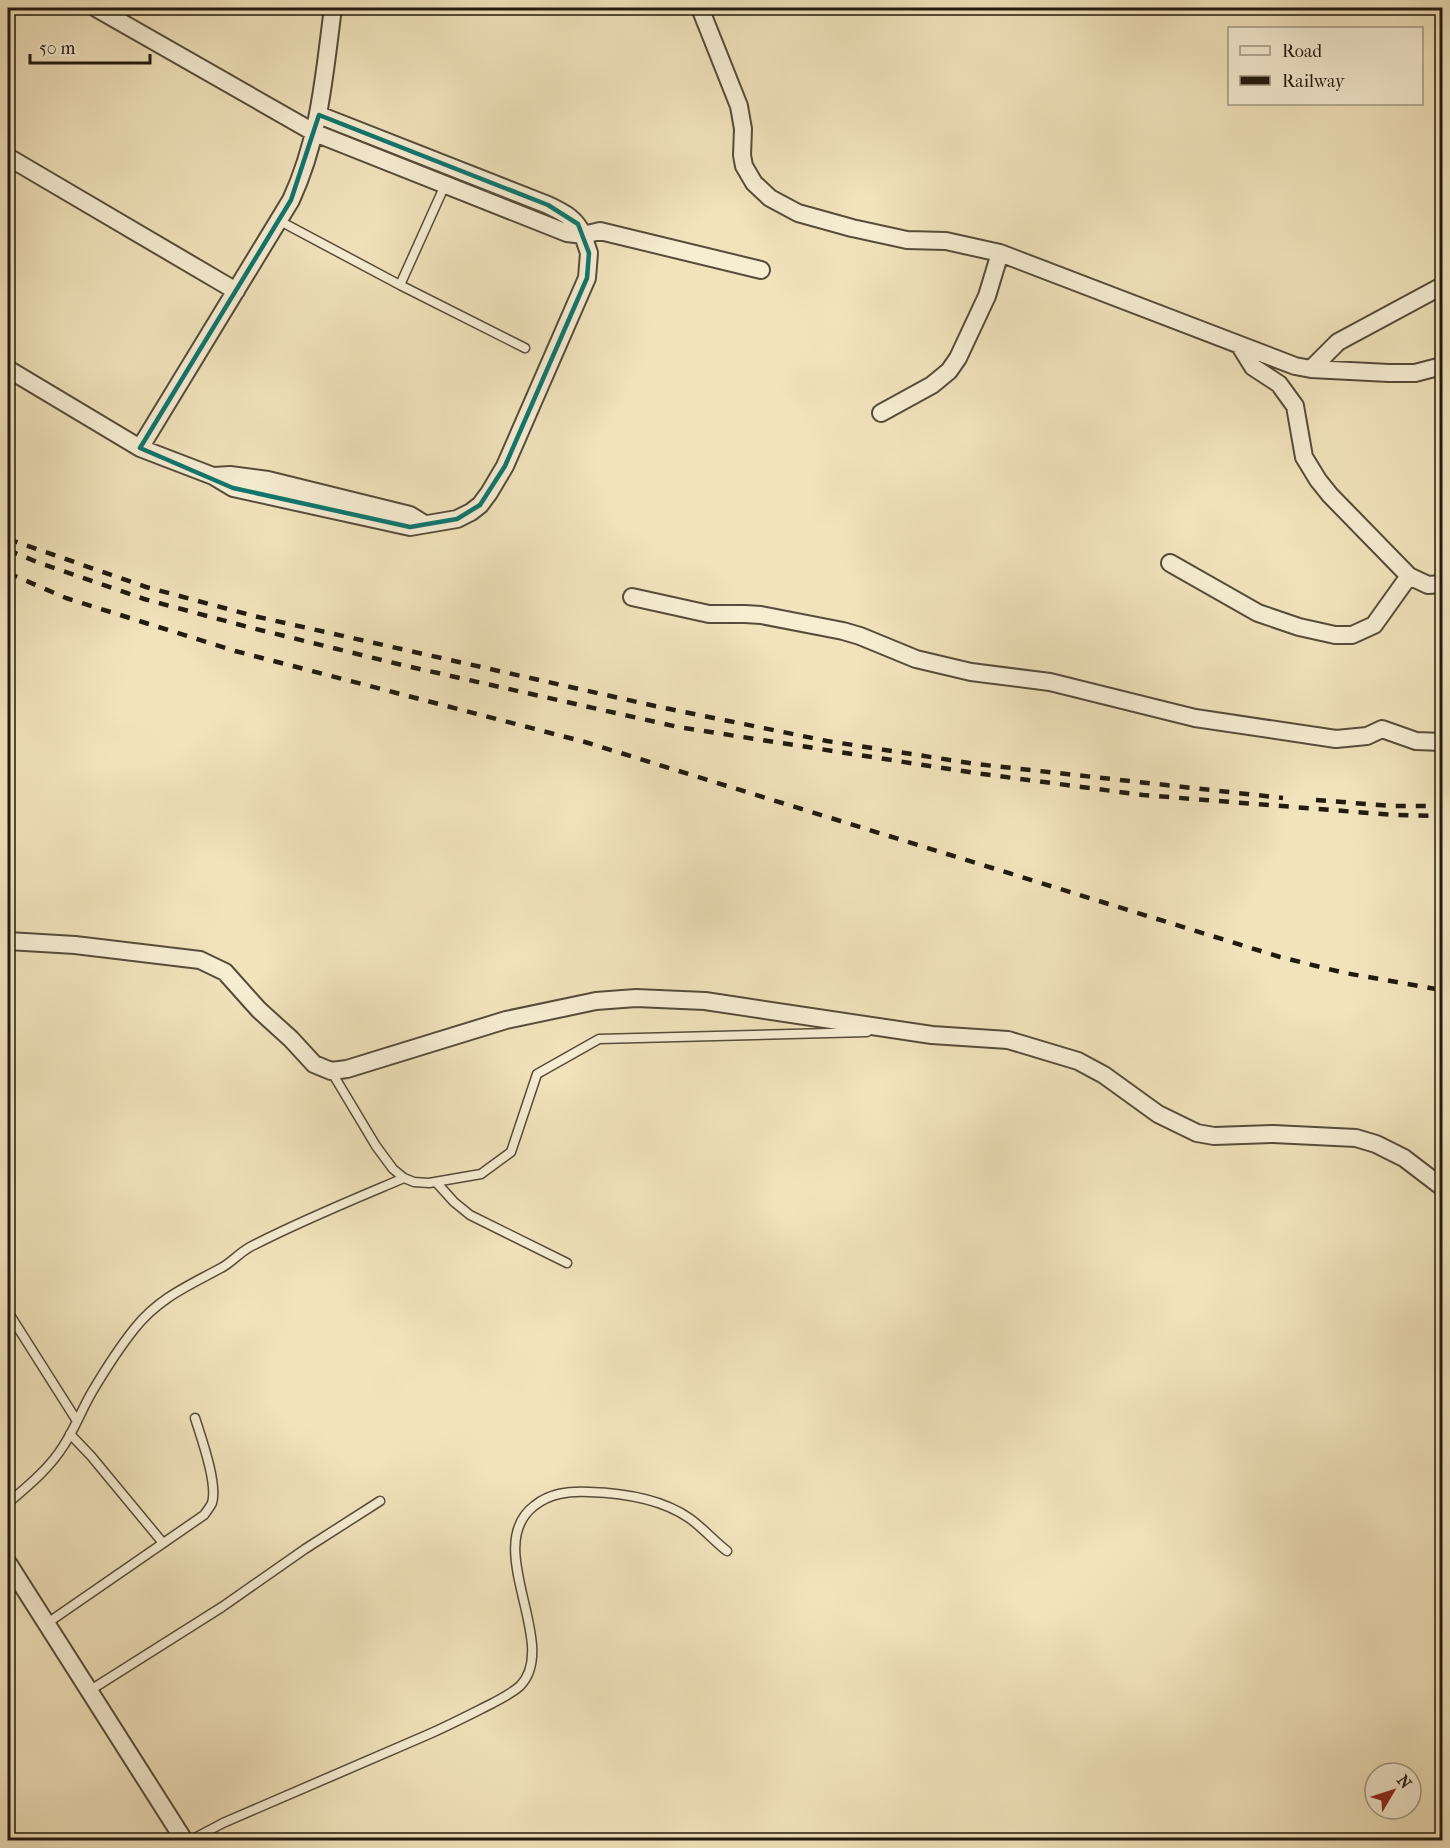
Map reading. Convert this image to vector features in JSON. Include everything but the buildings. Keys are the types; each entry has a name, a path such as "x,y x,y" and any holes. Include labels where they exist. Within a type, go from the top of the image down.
{"street":[{"path":"96,8 315,133 445,185 567,233 583,235 600,231 761,270"},
{"path":"140,448 291,200 300,180 319,115 333,8"},
{"path":"700,8 739,106 744,166 754,183 770,198 798,213 907,240 946,241 1000,254 1295,366 1311,369 1414,373 1443,366"},
{"path":"8,369 140,448 213,476 230,475 268,480 411,515 423,524 457,519 480,505 505,466 587,278 589,253 579,224 570,216 548,205 319,115"},
{"path":"8,157 236,291"},
{"path":"881,413 932,385 949,371 958,358 987,296 1000,254"},
{"path":"1311,369 1338,342 1443,286"},
{"path":"1240,346 1253,367 1279,384 1295,406 1299,420 1301,448 1307,464 1318,480 1348,515 1409,576 1428,585 1443,584"},
{"path":"1170,563 1258,613 1299,627 1335,635 1352,635 1374,625 1409,576"},
{"path":"632,597 709,615 761,615 843,631 916,659 994,676 1050,682 1195,718 1336,738 1366,736 1382,729 1416,741 1443,742"},
{"path":"8,941 75,945 200,960 225,972 314,1064 331,1071 381,1060 507,1020 597,1001 636,998 705,1001 903,1031 1008,1040 1078,1061 1104,1075 1158,1114 1197,1133 1214,1136 1273,1134 1356,1138 1376,1144 1404,1158 1443,1187"},
{"path":"8,1563 184,1840"}],"lane":[{"path":"400,285 445,185"},
{"path":"279,220 400,285 525,348"},
{"path":"331,1071 376,1146 393,1169 404,1178 414,1182 436,1182 481,1174 511,1152 537,1074 599,1039 903,1031"},
{"path":"8,1503 34,1481 54,1458 92,1393 137,1326 175,1292 222,1268 247,1249 311,1217 404,1178"},
{"path":"436,1182 454,1202 470,1215 567,1263"},
{"path":"8,1312 77,1421"},
{"path":"46,1624 204,1515 211,1505 213,1495 209,1464 195,1418"},
{"path":"70,1434 163,1543"},
{"path":"191,1840 223,1823 464,1718 519,1686 531,1666 533,1655 518,1579 515,1544 519,1524 526,1511 546,1497 586,1492 615,1493 654,1501 689,1518 726,1551"},
{"path":"89,1691 222,1607 305,1549 380,1502"}],"highlighted area":[{"path":"319,115 548,205 578,224 589,253 587,278 505,466 480,505 457,519 410,527 233,488 140,448 291,200"}],"railway":[{"path":"8,539 146,587 254,616 655,706 827,741 976,764 1283,798"},
{"path":"8,550 144,599 252,628 402,665 678,727 975,773 1143,795 1394,815 1442,816"},
{"path":"8,573 66,598 235,651 585,742 1280,957 1345,973 1442,990"},
{"path":"1316,800 1392,806 1442,806"}]}
